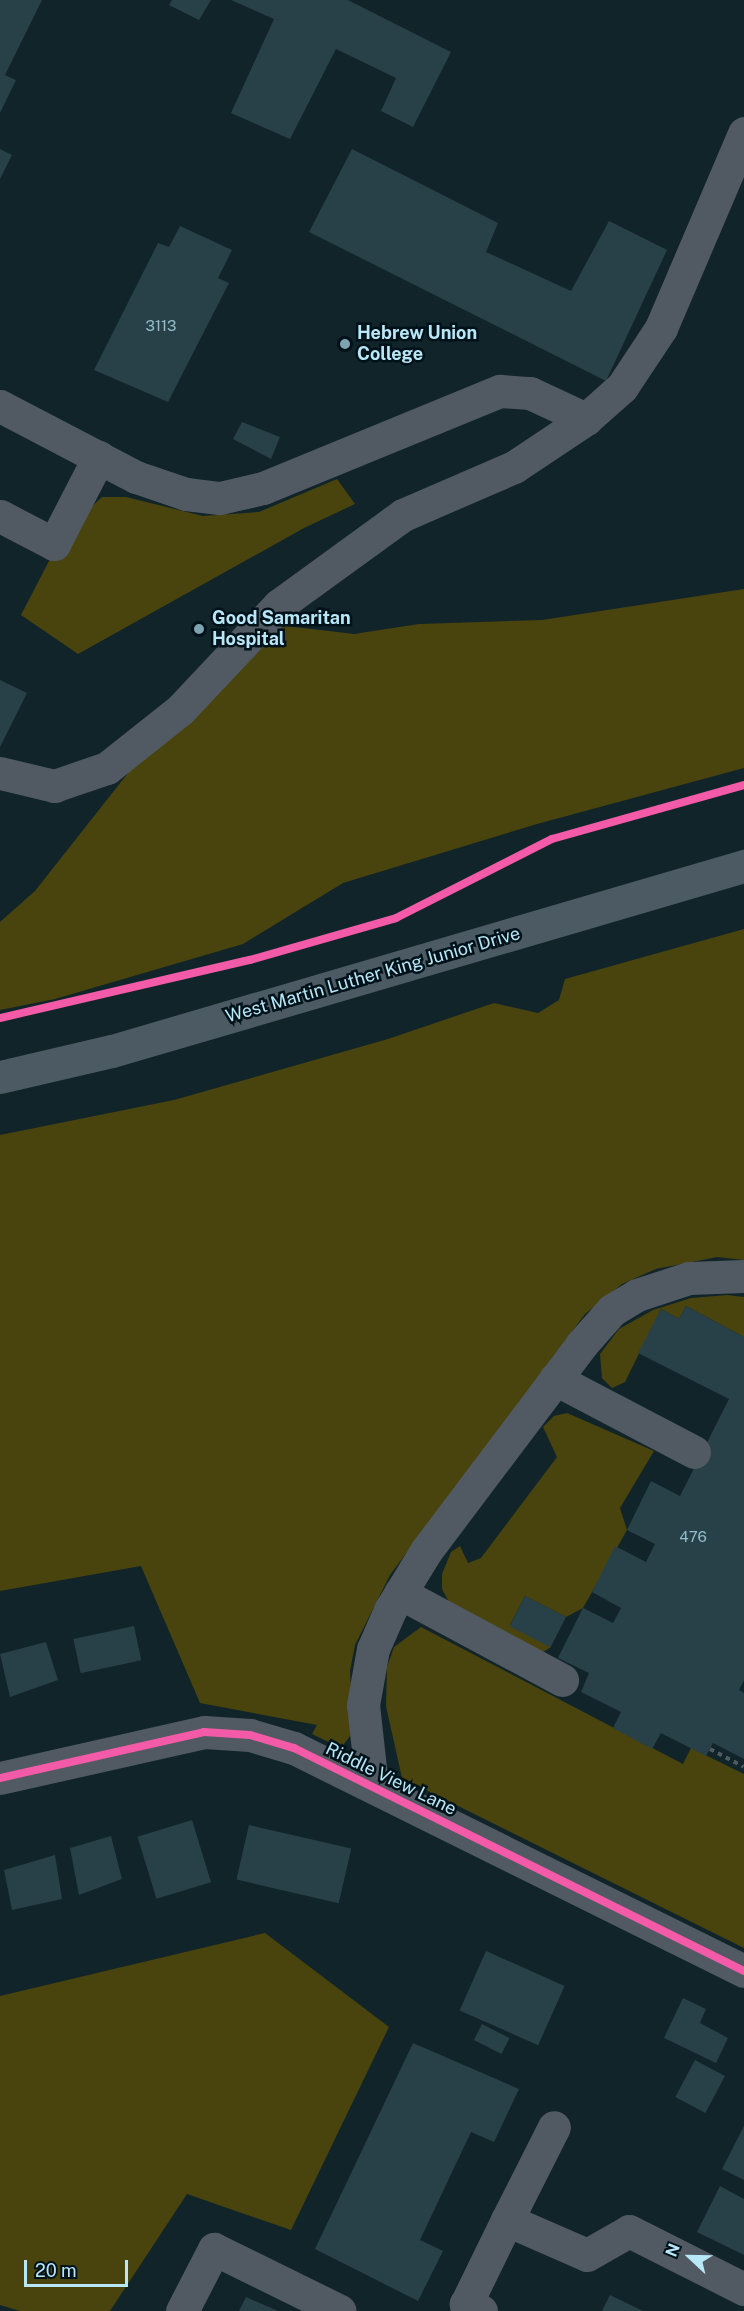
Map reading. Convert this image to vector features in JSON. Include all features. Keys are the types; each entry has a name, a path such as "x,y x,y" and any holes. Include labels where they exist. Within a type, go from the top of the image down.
{"main road":[{"name":"West Martin Luther King Junior Drive","path":"0,1077 112,1051 744,866"}],"street":[{"path":"0,773 54,786 107,768 180,710 279,605 403,516 514,467 586,419 622,387 661,328 744,133"},
{"path":"0,406 136,477 186,494 220,498 262,488 500,391 530,393 586,419"},
{"path":"0,516 54,544 99,457"},
{"path":"372,1786 363,1705 373,1648 400,1593 426,1551 555,1379 612,1310 637,1295 689,1278 744,1276"},
{"path":"555,1379 694,1452"},
{"path":"400,1593 562,1680"},
{"name":"Riddle View Lane","path":"0,1778 204,1732 250,1735 294,1748 744,1971"},
{"path":"481,2311 466,2304 554,2127"},
{"path":"507,2220 587,2255 629,2231 744,2289"},
{"path":"182,2311 214,2249 340,2311"}],"path":[{"path":"710,1749 744,1767"}],"shaded area":[{"path":"337,479 355,504 304,528 78,654 21,615 49,561 71,545 86,512 102,497 126,497 203,516 259,512"},
{"path":"744,589 744,768 537,824 343,883 243,944 55,999 0,1010 0,922 35,891 143,754 264,632 286,626 354,634 419,624 542,620"},
{"path":"744,929 744,1260 717,1257 656,1269 622,1284 585,1314 390,1575 355,1645 350,1671 353,1732 341,1748 312,1734 317,1725 200,1703 141,1566 0,1591 0,1135 174,1100 388,1039 494,1003 538,1013 559,1000 565,979"},
{"path":"727,1295 744,1297 744,1337 686,1306 679,1319 661,1309 625,1382 612,1388 602,1378 600,1354 619,1329 653,1310 691,1298"},
{"path":"567,1413 654,1451 620,1508 627,1530 583,1608 566,1617 525,1596 510,1625 551,1647 543,1652 449,1602 442,1589 442,1574 451,1552 460,1546 468,1563 481,1558 557,1457 543,1427 554,1416"},
{"path":"421,1627 683,1764 691,1748 744,1774 744,1948 402,1778 386,1706 387,1667 394,1647"},
{"path":"265,1933 389,2027 291,2230 187,2194 110,2311 20,2311 0,2305 0,1996"}],"building":[{"path":"0,0 42,0 5,75 16,80 0,113"},
{"path":"172,0 211,0 199,20 169,5"},
{"path":"231,0 348,0 451,52 413,127 381,111 396,78 336,49 290,139 231,113 274,19"},
{"path":"0,149 12,155 0,179"},
{"path":"352,149 498,223 486,252 571,291 609,221 667,250 606,381 309,232"},
{"path":"180,226 232,250 218,278 229,283 168,402 94,370 158,243 169,247"},
{"path":"242,422 280,437 271,459 233,439"},
{"path":"0,680 27,693 0,747"},
{"path":"686,1306 744,1337 744,1680 739,1690 744,1693 744,1759 713,1743 706,1756 661,1733 652,1749 613,1728 621,1712 581,1692 589,1673 558,1658 583,1608 613,1623 621,1608 592,1592 615,1546 646,1562 655,1544 627,1530 651,1481 680,1496 729,1399 638,1353 661,1309 679,1319"},
{"path":"525,1596 566,1617 551,1647 510,1626"},
{"path":"134,1626 141,1660 81,1673 73,1639"},
{"path":"46,1642 58,1680 10,1697 0,1654"},
{"path":"192,1820 211,1882 156,1899 137,1837"},
{"path":"249,1825 351,1849 339,1903 236,1880"},
{"path":"111,1836 122,1879 79,1895 70,1848"},
{"path":"55,1855 62,1899 12,1910 4,1870"},
{"path":"486,1951 565,1986 538,2045 460,2010"},
{"path":"683,1998 706,2009 700,2023 728,2038 716,2063 664,2038"},
{"path":"482,2024 510,2038 501,2054 474,2040"},
{"path":"413,2043 519,2089 494,2142 471,2132 420,2240 443,2251 418,2301 315,2249"},
{"path":"695,2060 725,2076 705,2113 675,2097"},
{"path":"744,2126 744,2180 722,2169"},
{"path":"720,2186 744,2199 744,2255 697,2232"},
{"path":"610,2295 643,2311 602,2311"},
{"path":"246,2297 278,2311 239,2311"}],"cycle path":[{"path":"0,1018 250,960 396,918 552,839 744,785"},
{"path":"0,1778 204,1732 250,1735 294,1748 744,1971"}],"place":[{"name":"Hebrew Union College","path":"345,344"},
{"name":"Good Samaritan Hospital","path":"199,629"}]}
